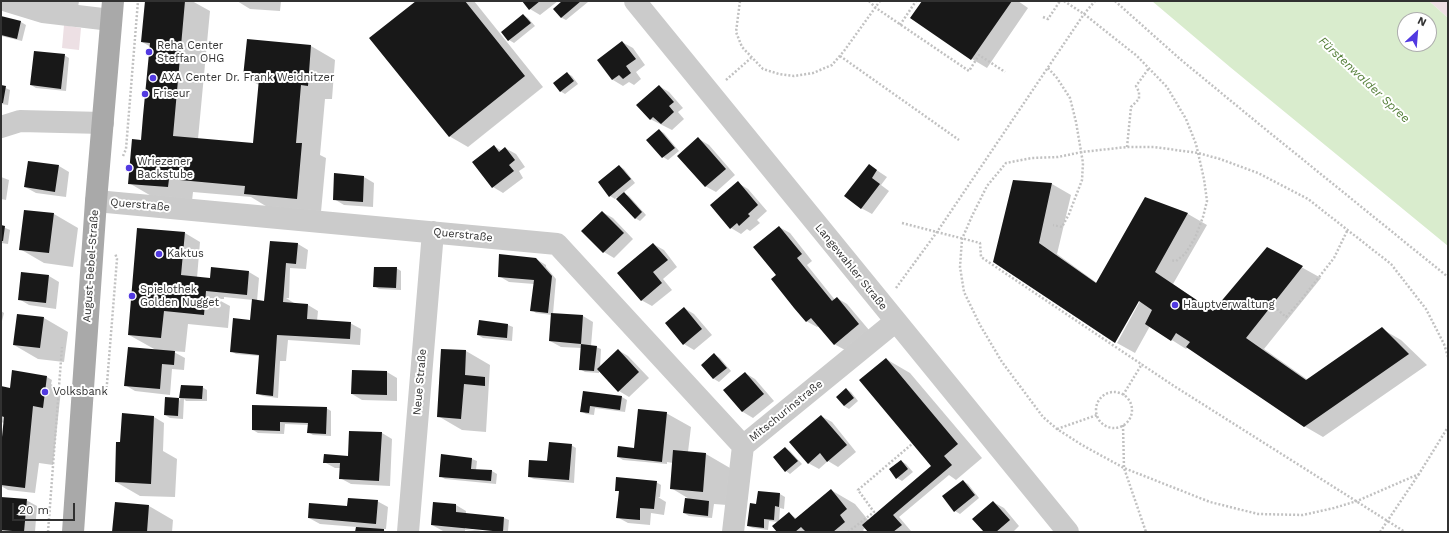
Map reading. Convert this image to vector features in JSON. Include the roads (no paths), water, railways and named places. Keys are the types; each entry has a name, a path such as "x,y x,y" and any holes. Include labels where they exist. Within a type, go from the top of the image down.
{"main road":[{"name":"August-Bebel-Straße","path":"73,532 96,201 112,11"}],"street":[{"path":"8,1 43,12 112,11"},
{"name":"Langewahler Straße","path":"635,1 1068,532"},
{"path":"1,127 20,121 103,123"},
{"name":"Querstraße","path":"96,201 557,244 743,446"},
{"name":"Neue Straße","path":"408,532 432,232"},
{"name":"Mitschurinstraße","path":"734,532 743,446 896,321"}],"water":[{"name":"Fürstenwalder Spree","path":"1152,1 1429,1 1448,18 1448,246"}],"place":[{"name":"Reha Center Steffan OHG","path":"149,52"},
{"name":"AXA Center Dr. Frank Weidnitzer","path":"153,78"},
{"name":"Friseur","path":"145,94"},
{"name":"Wriezener Backstube","path":"129,168"},
{"name":"Kaktus","path":"159,254"},
{"name":"Spielothek Golden Nugget","path":"132,296"},
{"name":"Hauptverwaltung","path":"1175,305"},
{"name":"Volksbank","path":"45,392"}]}
